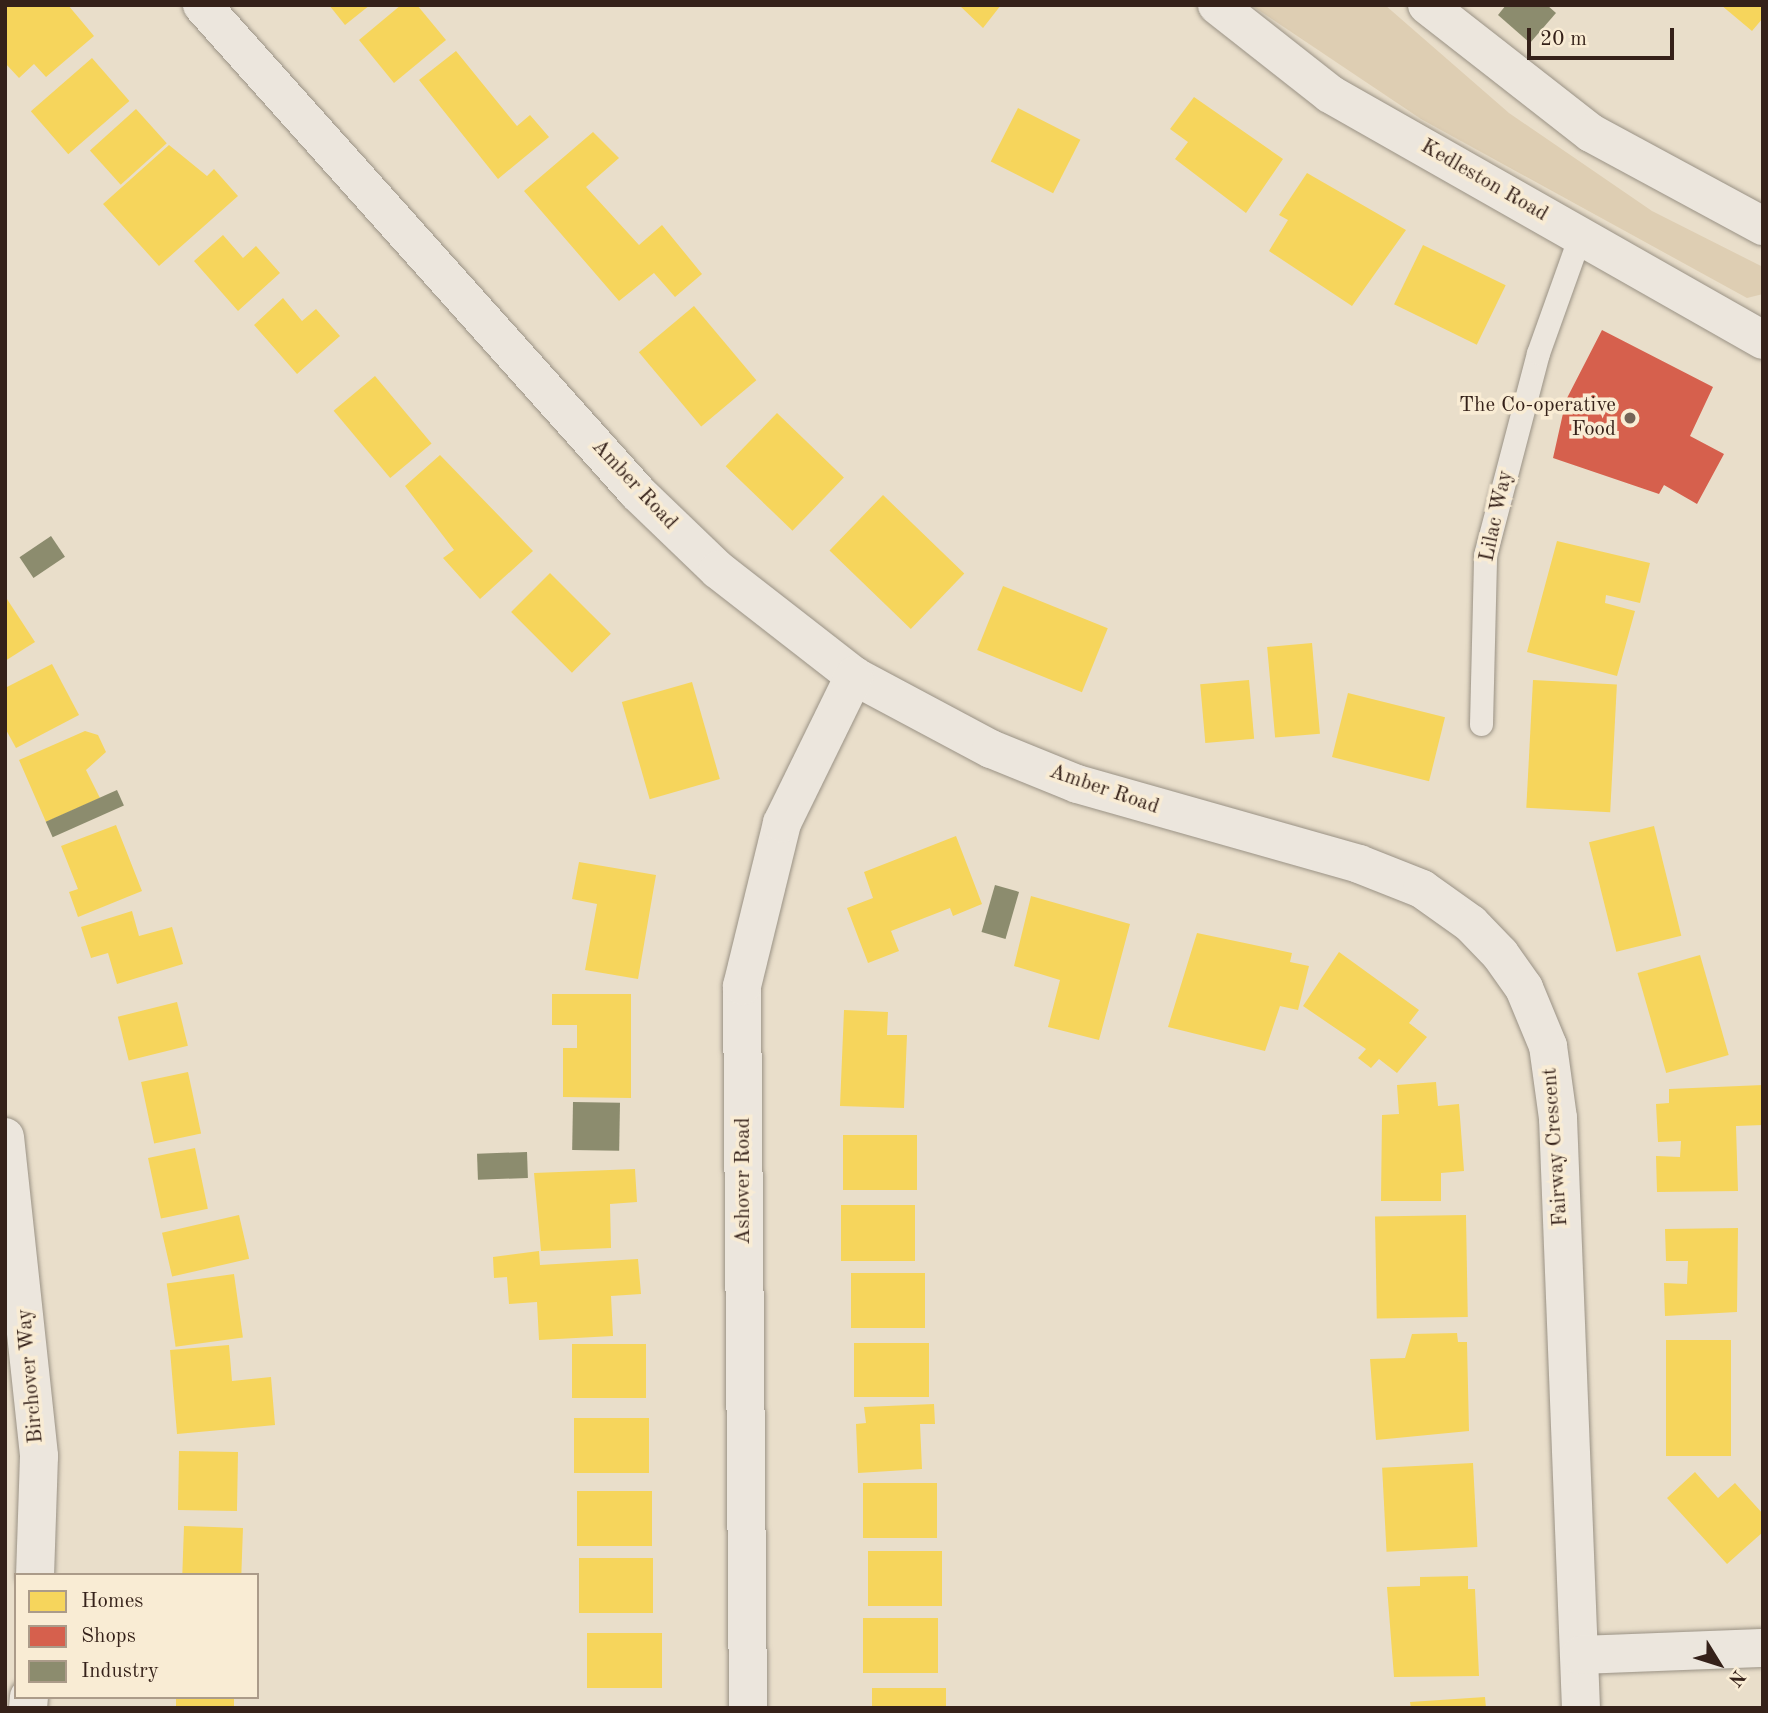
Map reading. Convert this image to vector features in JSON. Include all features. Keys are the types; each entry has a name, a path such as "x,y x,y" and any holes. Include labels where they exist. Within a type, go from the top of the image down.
{"street":[{"name":"Amber Road","path":"202,5 638,493 718,570 854,676 991,748 1179,815"},
{"name":"Kedleston Road","path":"1217,5 1330,94 1763,340"},
{"path":"1427,5 1591,133 1763,226"},
{"name":"Ashover Road","path":"748,1708 742,986 782,823 854,676"},
{"name":"Fairway Crescent","path":"1179,815 1347,860 1422,889 1471,924 1524,988 1548,1046 1558,1118 1581,1708"},
{"name":"Birchover Way","path":"5,1137 38,1443 35,1573"},
{"path":"1580,1656 1763,1648"}],"lane":[{"name":"Lilac Way","path":"1481,723 1485,555 1538,353 1580,236"}],"shaded area":[{"path":"1251,5 1385,5 1509,113 1652,211 1761,266 1763,294 1747,298 1421,119"}],"building: Homes":[{"path":"5,5 68,5 94,36 46,77 34,64 19,78 5,63"},
{"path":"329,5 370,5 345,25"},
{"path":"401,5 417,5 446,40 394,83 359,40"},
{"path":"959,5 1001,5 983,28"},
{"path":"1721,5 1763,5 1763,18 1752,31"},
{"path":"456,51 517,126 530,115 549,137 498,179 419,80"},
{"path":"92,58 129,101 68,154 31,111"},
{"path":"1194,97 1283,159 1246,213 1175,159 1188,142 1170,129"},
{"path":"1018,108 1080,140 1053,193 991,161"},
{"path":"136,109 167,143 121,185 90,150"},
{"path":"593,132 619,158 586,187 639,245 662,225 702,274 675,297 654,273 619,301 524,191"},
{"path":"169,145 207,176 214,169 238,196 159,266 103,204"},
{"path":"1307,173 1406,230 1352,306 1269,251 1288,220 1279,215"},
{"path":"223,235 243,258 256,246 280,273 238,311 194,261"},
{"path":"1423,245 1506,285 1477,345 1394,304"},
{"path":"283,298 302,321 316,309 340,336 297,374 254,325"},
{"path":"694,306 756,380 701,427 639,352"},
{"path":"375,376 432,443 390,478 334,411"},
{"path":"777,413 844,478 792,531 726,466"},
{"path":"440,455 533,551 480,599 443,558 454,550 405,486"},
{"path":"883,495 964,573 911,629 830,550"},
{"path":"1557,541 1650,563 1640,603 1606,595 1605,603 1635,611 1617,676 1527,652"},
{"path":"550,573 611,634 572,673 511,612"},
{"path":"1003,586 1108,628 1082,692 977,650"},
{"path":"5,596 35,642 5,661"},
{"path":"1312,643 1320,734 1275,738 1267,647"},
{"path":"52,664 79,715 16,748 5,728 5,688"},
{"path":"1249,680 1254,739 1205,743 1200,684"},
{"path":"1533,680 1617,684 1610,812 1526,808"},
{"path":"692,682 720,779 650,799 622,702"},
{"path":"1348,693 1445,717 1429,781 1332,757"},
{"path":"85,731 98,735 106,752 86,770 100,798 46,822 19,760"},
{"path":"116,825 142,891 78,917 69,892 78,889 61,846"},
{"path":"1654,826 1681,936 1616,952 1589,842"},
{"path":"956,836 982,904 953,916 950,908 891,931 899,951 868,963 847,908 873,898 864,872"},
{"path":"579,862 656,875 638,979 585,970 597,904 572,899"},
{"path":"1031,896 1130,924 1099,1040 1048,1027 1060,980 1014,966"},
{"path":"132,911 139,936 172,927 183,964 117,984 108,953 91,958 81,927"},
{"path":"1197,933 1292,953 1290,962 1309,966 1298,1010 1280,1006 1265,1051 1168,1027"},
{"path":"1339,952 1419,1010 1409,1023 1427,1037 1397,1073 1379,1059 1371,1068 1358,1058 1366,1049 1303,1006"},
{"path":"1700,955 1729,1055 1666,1073 1638,973"},
{"path":"552,994 631,994 631,1098 563,1097 563,1048 577,1048 577,1025 552,1025"},
{"path":"177,1002 188,1046 129,1060 118,1017"},
{"path":"844,1010 888,1012 887,1035 907,1035 904,1108 840,1106"},
{"path":"188,1072 201,1134 154,1144 141,1082"},
{"path":"1436,1082 1438,1106 1459,1104 1464,1171 1441,1173 1441,1201 1381,1201 1382,1115 1399,1114 1397,1085"},
{"path":"1763,1085 1763,1125 1736,1126 1738,1191 1657,1192 1656,1156 1680,1157 1681,1141 1658,1142 1656,1104 1669,1103 1669,1089"},
{"path":"843,1135 917,1135 917,1190 843,1190"},
{"path":"195,1148 208,1209 161,1219 148,1158"},
{"path":"635,1169 637,1202 610,1204 611,1248 541,1251 534,1173"},
{"path":"841,1205 915,1205 915,1261 841,1261"},
{"path":"239,1215 249,1259 172,1277 162,1233"},
{"path":"1466,1215 1468,1317 1377,1319 1375,1217"},
{"path":"1738,1228 1737,1312 1665,1316 1664,1283 1687,1284 1688,1261 1666,1261 1665,1229"},
{"path":"539,1251 540,1265 638,1259 641,1294 611,1296 613,1336 539,1340 537,1302 509,1304 507,1277 494,1278 493,1257"},
{"path":"851,1273 925,1273 925,1328 851,1328"},
{"path":"234,1274 243,1337 176,1347 167,1283"},
{"path":"1457,1333 1458,1342 1467,1342 1469,1431 1376,1440 1370,1359 1405,1358 1412,1334"},
{"path":"1666,1340 1731,1340 1731,1456 1666,1456"},
{"path":"854,1343 929,1343 929,1397 854,1397"},
{"path":"572,1344 646,1344 646,1398 572,1398"},
{"path":"229,1345 232,1381 271,1377 275,1425 177,1434 170,1350"},
{"path":"934,1404 935,1424 920,1424 922,1469 858,1473 856,1424 866,1423 864,1407"},
{"path":"574,1418 649,1418 649,1473 574,1473"},
{"path":"179,1451 238,1452 237,1511 178,1510"},
{"path":"1473,1463 1477,1547 1387,1552 1382,1468"},
{"path":"1695,1472 1718,1498 1735,1483 1763,1514 1763,1532 1727,1564 1667,1498"},
{"path":"863,1483 937,1483 937,1538 863,1538"},
{"path":"577,1491 652,1491 652,1546 577,1546"},
{"path":"184,1526 243,1528 241,1573 182,1573"},
{"path":"868,1551 942,1551 942,1606 868,1606"},
{"path":"579,1558 653,1558 653,1613 579,1613"},
{"path":"1468,1576 1468,1589 1475,1589 1479,1676 1394,1677 1387,1587 1420,1586 1420,1577"},
{"path":"863,1618 938,1618 938,1673 863,1673"},
{"path":"587,1633 662,1633 662,1688 587,1688"},
{"path":"872,1688 946,1688 946,1708 872,1708"},
{"path":"1485,1697 1486,1708 1411,1708 1410,1702"},
{"path":"176,1699 234,1699 234,1708 176,1708"}],"building: Shops":[{"name":"The Co-operative Food","path":"1602,330 1713,387 1690,436 1724,454 1697,504 1664,485 1659,494 1553,458 1566,400"}],"building: Industry":[{"path":"1506,5 1547,5 1556,13 1530,43 1498,15"},
{"path":"51,536 65,557 33,578 19,557"},
{"path":"117,790 124,806 53,837 46,822"},
{"path":"995,885 1019,892 1006,939 981,932"},
{"path":"573,1102 620,1103 619,1151 572,1150"},
{"path":"527,1152 528,1178 478,1180 477,1154"}],"place":[{"name":"The Co-operative Food","path":"1630,418"}]}
